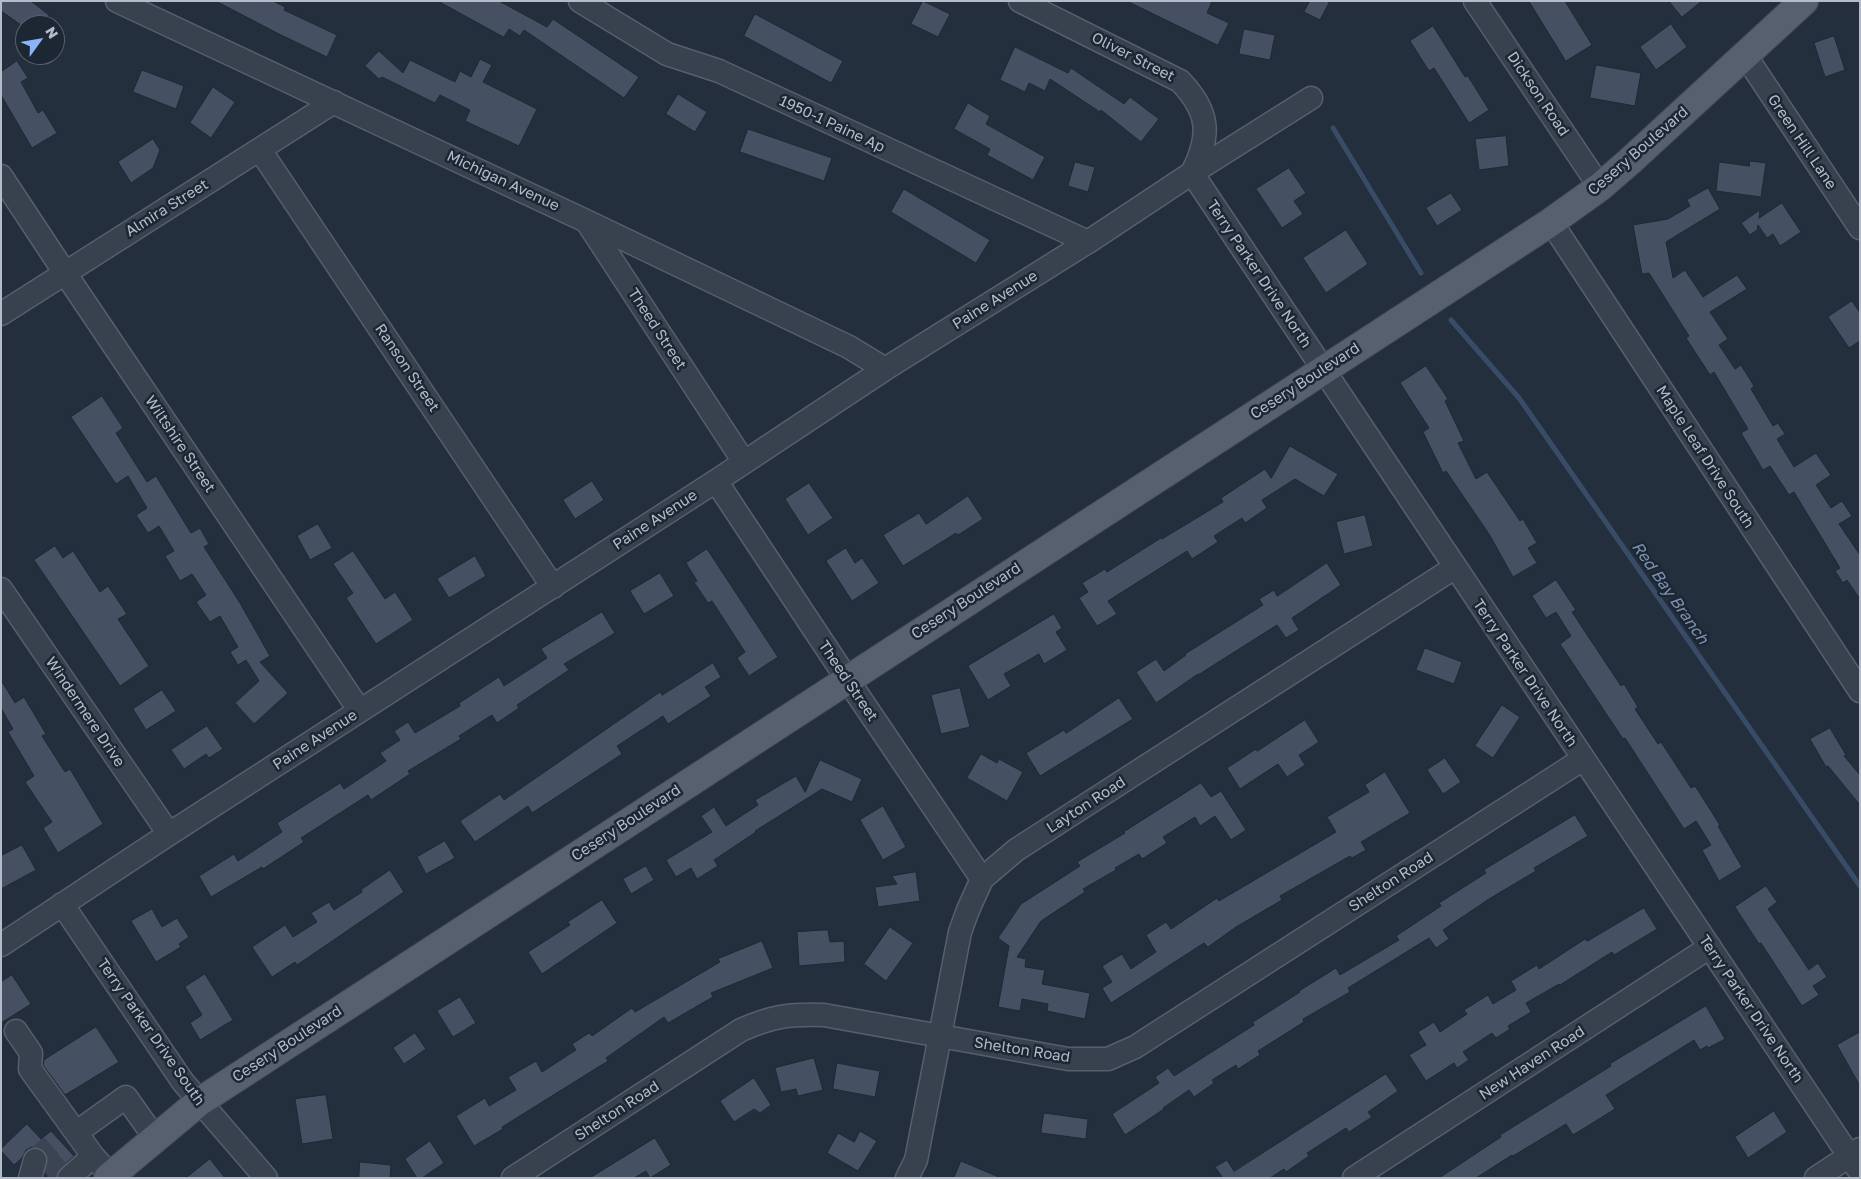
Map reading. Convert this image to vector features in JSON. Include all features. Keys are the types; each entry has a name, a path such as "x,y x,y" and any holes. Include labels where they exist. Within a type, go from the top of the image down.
{"main road":[{"name":"Cesery Boulevard","path":"84,1150 155,1138 199,1102 1550,222 1600,187 1804,1"}],"street":[{"name":"Michigan Avenue","path":"117,1 586,221 849,347 885,369"},
{"name":"1950-1 Paine Ap","path":"580,1 667,54 719,71 1088,242"},
{"name":"Oliver Street","path":"1020,1 1180,81 1193,94 1201,110 1206,128 1202,155 1192,173"},
{"name":"Dickson Road","path":"1475,1 1600,187"},
{"name":"Green Hill Lane","path":"1745,55 1860,228"},
{"name":"Paine Avenue","path":"1,945 169,834 716,481 885,369 1088,242 1192,173 1311,98"},
{"name":"Almira Street","path":"1,314 334,102"},
{"name":"Ranson Street","path":"260,150 553,587"},
{"name":"Terry Parker Drive North","path":"1192,173 1454,568 1856,1159"},
{"name":"Wiltshire Street","path":"1,176 360,711"},
{"name":"Theed Street","path":"586,221 744,462"},
{"name":"Maple Leaf Drive South","path":"1550,222 1860,691"},
{"name":"Theed Street","path":"716,481 846,679 982,880"},
{"name":"Layton Road","path":"907,1178 916,1160 960,932 982,880 1016,850 1454,568"},
{"name":"Windermere Drive","path":"1,589 169,834"},
{"name":"Shelton Road","path":"513,1178 742,1030 766,1019 796,1014 824,1015 1068,1059 1108,1059 1135,1047 1583,759"},
{"name":"Terry Parker Drive South","path":"62,904 184,1082 199,1102 266,1178"},
{"name":"New Haven Road","path":"1354,1178 1710,947"},
{"path":"16,1031 30,1052 30,1069 84,1150"},
{"path":"43,1174 84,1150 126,1097 155,1138"},
{"path":"1816,1178 1856,1159"}],"building":[{"path":"1,1 31,1 49,15 15,15 15,21 1,11"},
{"path":"216,1 273,1 285,7 284,10 337,35 327,57"},
{"path":"438,1 499,1 547,27 553,19 639,77 624,98 524,30 520,36 509,29 504,37"},
{"path":"923,1 950,14 938,37 911,24"},
{"path":"1127,1 1212,1 1207,13 1229,23 1218,45"},
{"path":"1310,1 1330,1 1320,20 1304,12"},
{"path":"1529,1 1565,1 1592,45 1566,61"},
{"path":"1669,1 1702,1 1682,17"},
{"path":"755,14 843,61 831,83 744,36"},
{"path":"1671,24 1687,47 1656,70 1640,47"},
{"path":"1433,26 1465,77 1468,76 1489,110 1469,123 1434,68 1429,71 1410,41"},
{"path":"1244,29 1275,35 1270,60 1239,54"},
{"path":"1834,36 1845,70 1825,77 1814,43"},
{"path":"1015,47 1068,73 1071,68 1124,104 1130,97 1159,119 1141,142 1101,110 1100,112 1050,79 1045,91 1029,83 1025,92 1000,80"},
{"path":"379,51 403,73 410,60 455,82 460,71 471,77 480,59 492,65 483,82 537,109 519,146 465,121 470,110 440,95 435,103 382,77 379,79 365,66"},
{"path":"15,62 15,65 20,65 28,78 21,82 38,113 43,110 57,133 32,148 1,95 1,72"},
{"path":"1596,65 1641,73 1635,106 1590,98"},
{"path":"142,70 184,86 176,109 133,92"},
{"path":"213,87 235,102 211,138 190,123"},
{"path":"678,94 707,112 695,132 666,114"},
{"path":"968,103 990,116 986,124 1045,157 1033,180 987,155 990,149 954,129"},
{"path":"748,129 832,158 824,181 740,152"},
{"path":"1506,136 1509,166 1479,170 1475,139"},
{"path":"153,139 160,150 153,168 131,183 118,162"},
{"path":"1750,161 1766,163 1761,197 1716,191 1719,162 1749,166"},
{"path":"1075,162 1095,167 1088,192 1068,186"},
{"path":"1289,168 1306,193 1294,201 1303,214 1282,228 1256,189"},
{"path":"1708,188 1720,209 1666,242 1673,278 1685,270 1703,297 1737,275 1747,289 1710,312 1728,339 1719,345 1735,369 1741,365 1754,386 1751,389 1773,426 1778,423 1785,434 1777,439 1794,467 1816,453 1831,475 1816,485 1831,508 1842,501 1852,516 1839,524 1860,555 1860,599 1847,580 1843,583 1835,571 1840,568 1794,492 1789,495 1770,466 1763,470 1741,433 1748,429 1714,372 1710,375 1686,338 1689,336 1649,273 1642,274 1633,225 1668,219 1690,206 1687,200"},
{"path":"904,189 990,240 976,263 891,212"},
{"path":"1451,193 1462,210 1437,226 1426,208"},
{"path":"1782,203 1801,232 1780,246 1773,234 1767,238 1758,225 1757,230 1750,235 1741,223 1760,210 1759,218"},
{"path":"1346,230 1368,264 1326,293 1303,258"},
{"path":"1852,301 1860,313 1860,341 1849,348 1828,317"},
{"path":"1426,366 1448,399 1445,401 1464,441 1458,443 1476,479 1487,472 1520,521 1523,519 1537,543 1528,548 1537,563 1513,577 1489,534 1446,471 1443,473 1423,432 1429,428 1400,383"},
{"path":"102,396 123,428 116,433 147,482 156,476 191,533 200,528 209,544 204,547 240,603 270,656 260,662 288,693 254,724 235,703 259,681 246,660 238,665 230,652 238,647 220,616 210,622 196,602 206,595 192,574 180,581 165,556 174,551 159,526 148,533 136,515 147,508 128,476 116,484 71,417"},
{"path":"1290,446 1338,474 1324,496 1295,479 1262,500 1267,508 1245,523 1242,518 1214,536 1218,542 1192,559 1187,551 1108,601 1117,614 1097,626 1079,598 1088,592 1082,583 1105,569 1107,572 1223,502 1221,498 1265,469 1271,478"},
{"path":"592,481 604,500 575,519 563,500"},
{"path":"809,483 833,518 808,535 785,499"},
{"path":"968,496 983,519 958,535 956,533 903,566 883,535 919,513 926,524"},
{"path":"1365,515 1373,546 1344,554 1336,522"},
{"path":"318,524 332,548 310,560 297,536"},
{"path":"55,546 63,558 73,551 100,592 108,586 127,614 118,619 149,666 120,686 34,560"},
{"path":"846,548 855,563 862,558 879,583 852,601 826,561"},
{"path":"707,549 778,657 749,676 737,658 745,652 712,601 708,603 694,582 697,581 686,563"},
{"path":"353,551 385,599 395,592 413,620 376,644 346,598 353,593 333,564"},
{"path":"475,556 486,576 449,598 437,579"},
{"path":"1327,563 1341,585 1292,618 1299,630 1286,638 1277,625 1198,674 1156,703 1136,672 1156,659 1164,671 1185,654 1263,605 1259,599 1274,590 1277,596"},
{"path":"660,573 674,596 644,614 630,591"},
{"path":"1556,580 1576,610 1572,612 1621,686 1624,684 1638,707 1635,709 1658,744 1661,742 1691,788 1695,786 1720,825 1718,826 1742,867 1719,881 1702,850 1711,845 1696,821 1684,829 1625,738 1623,739 1560,644 1571,636 1556,612 1546,618 1532,596"},
{"path":"602,612 615,633 564,664 569,670 517,705 519,708 497,723 492,715 459,736 461,739 408,771 410,774 371,800 368,795 301,838 304,842 263,869 262,867 211,897 199,876 234,854 238,861 282,832 277,823 340,783 344,789 386,761 380,753 400,740 394,731 408,722 415,733 460,706 459,703 499,677 504,686 547,658 541,649"},
{"path":"1054,614 1062,628 1056,632 1067,650 1044,664 1039,654 1004,674 1011,686 988,700 968,666"},
{"path":"1425,648 1462,662 1454,684 1416,670"},
{"path":"713,663 721,677 705,687 711,696 668,724 663,716 617,746 622,754 532,813 528,806 475,842 460,821 500,794 504,800 660,692 662,695"},
{"path":"1,680 15,703 24,697 46,734 42,736 65,772 70,769 103,824 58,853 43,828 52,822 25,782 34,776 8,732 13,729 1,708"},
{"path":"960,688 970,727 941,734 931,695"},
{"path":"162,690 176,711 146,730 133,709"},
{"path":"1119,698 1133,719 1040,776 1026,753 1064,730 1066,733"},
{"path":"1502,705 1520,717 1493,758 1475,746"},
{"path":"1305,720 1319,742 1299,755 1305,765 1287,777 1278,764 1240,789 1227,768"},
{"path":"207,726 223,749 209,758 206,754 184,769 171,750"},
{"path":"1830,728 1846,755 1844,756 1860,775 1860,805 1828,766 1826,767 1810,739"},
{"path":"981,754 997,763 999,759 1023,772 1007,801 967,778"},
{"path":"1445,758 1461,782 1443,794 1427,770"},
{"path":"820,760 862,779 852,802 822,789 755,831 714,860 718,866 697,879 691,868 676,877 666,860 712,832 701,816 714,807 726,826 758,805 755,800 796,776 805,792"},
{"path":"1385,772 1410,813 1361,842 1366,850 1352,858 1350,856 1280,896 1282,900 1236,927 1208,947 1204,943 1111,1003 1102,988 1112,982 1102,966 1122,954 1131,969 1156,952 1146,935 1166,922 1171,929 1217,898 1219,901 1336,832 1327,817 1369,792 1365,785"},
{"path":"1201,783 1211,797 1221,791 1246,830 1231,840 1215,816 1200,826 1195,817 1163,837 1167,843 1142,859 1139,854 1115,868 1116,870 1083,889 1085,892 1041,921 1017,957 1026,959 1025,967 1045,970 1042,984 1090,993 1085,1019 1047,1011 1048,1004 1022,999 1020,1011 998,1007 1009,946 998,938 1021,904 1080,866 1077,862"},
{"path":"883,806 906,847 883,860 860,820"},
{"path":"1575,815 1588,836 1534,868 1536,871 1489,899 1443,930 1449,939 1436,948 1429,938 1348,988 1350,992 1303,1019 1304,1022 1258,1051 1260,1055 1238,1069 1236,1065 1212,1080 1214,1083 1194,1097 1189,1090 1125,1135 1112,1114 1159,1083 1155,1077 1168,1068 1174,1076 1254,1025 1253,1022 1336,968 1340,975 1399,940 1396,936 1441,906 1439,903 1486,873 1484,870"},
{"path":"445,841 455,858 426,874 417,857"},
{"path":"22,845 36,870 1,889 1,856"},
{"path":"646,866 654,880 631,894 623,879"},
{"path":"390,870 404,892 297,965 295,962 272,977 252,947 285,925 293,937 317,922 311,913 329,902 334,910 362,892 361,890"},
{"path":"916,872 920,901 878,907 875,887 897,884 892,876"},
{"path":"1766,886 1777,902 1768,909 1809,970 1818,963 1827,977 1813,986 1819,995 1802,1006 1735,907"},
{"path":"602,900 617,923 542,974 528,952 570,925 568,922"},
{"path":"1644,908 1657,929 1614,955 1612,952 1560,985 1526,1003 1531,1012 1508,1026 1510,1029 1496,1038 1492,1033 1463,1052 1469,1060 1457,1068 1454,1063 1426,1081 1409,1055 1426,1045 1418,1032 1434,1022 1440,1032 1467,1014 1464,1010 1488,995 1493,1004 1516,990 1511,981 1537,965 1539,969 1585,939 1587,941"},
{"path":"152,909 162,927 177,918 189,937 179,944 181,947 156,962 131,921"},
{"path":"890,927 913,943 886,981 864,964"},
{"path":"828,930 830,942 844,941 845,962 799,966 797,932"},
{"path":"762,941 773,968 711,993 713,997 668,1023 664,1017 606,1058 608,1061 474,1146 456,1116 485,1098 489,1106 516,1090 508,1077 536,1061 542,1072 576,1050 572,1044 589,1033 592,1036 632,1008 635,1012 720,962 718,959"},
{"path":"205,974 233,1020 200,1040 190,1023 202,1015 185,987"},
{"path":"12,975 31,1004 1,1023 1,982"},
{"path":"460,997 476,1023 453,1037 437,1011"},
{"path":"1706,1006 1725,1039 1700,1050 1694,1040 1606,1095 1615,1109 1573,1135 1566,1124 1476,1178 1439,1178 1501,1137 1500,1135 1611,1066 1610,1064"},
{"path":"96,1027 119,1062 65,1095 43,1065 44,1060"},
{"path":"1860,1032 1860,1086 1837,1045"},
{"path":"415,1033 426,1049 404,1064 393,1048"},
{"path":"814,1058 823,1090 798,1096 796,1089 781,1092 775,1068"},
{"path":"837,1063 880,1071 875,1097 833,1089"},
{"path":"1386,1074 1398,1091 1368,1112 1372,1117 1349,1132 1346,1128 1307,1153 1309,1156 1286,1172 1284,1169 1270,1178 1223,1178 1215,1167 1227,1160 1234,1171"},
{"path":"754,1078 771,1105 760,1113 754,1109 734,1122 720,1101"},
{"path":"326,1095 333,1139 302,1144 295,1099"},
{"path":"1774,1111 1787,1132 1748,1158 1735,1137"},
{"path":"1044,1113 1088,1119 1086,1139 1041,1133"},
{"path":"27,1124 41,1139 51,1131 74,1156 60,1169 56,1178 50,1178 45,1172 48,1156 44,1150 32,1147 26,1150 22,1158 14,1165 1,1151"},
{"path":"860,1131 877,1141 858,1171 827,1153 838,1133 854,1142"},
{"path":"655,1138 671,1165 650,1178 646,1171 634,1178 590,1178"},
{"path":"430,1141 444,1163 422,1178 417,1178 405,1159"},
{"path":"210,1159 225,1178 186,1178"},
{"path":"961,1161 1001,1178 954,1178"},
{"path":"360,1162 391,1165 390,1178 359,1178"}],"waterway":[{"path":"1333,128 1421,273"},
{"name":"Red Bay Branch","path":"1451,320 1519,398 1860,886"}],"tunnel":[{"path":"35,1160 58,1139"},
{"path":"47,1175 71,1153"}]}
